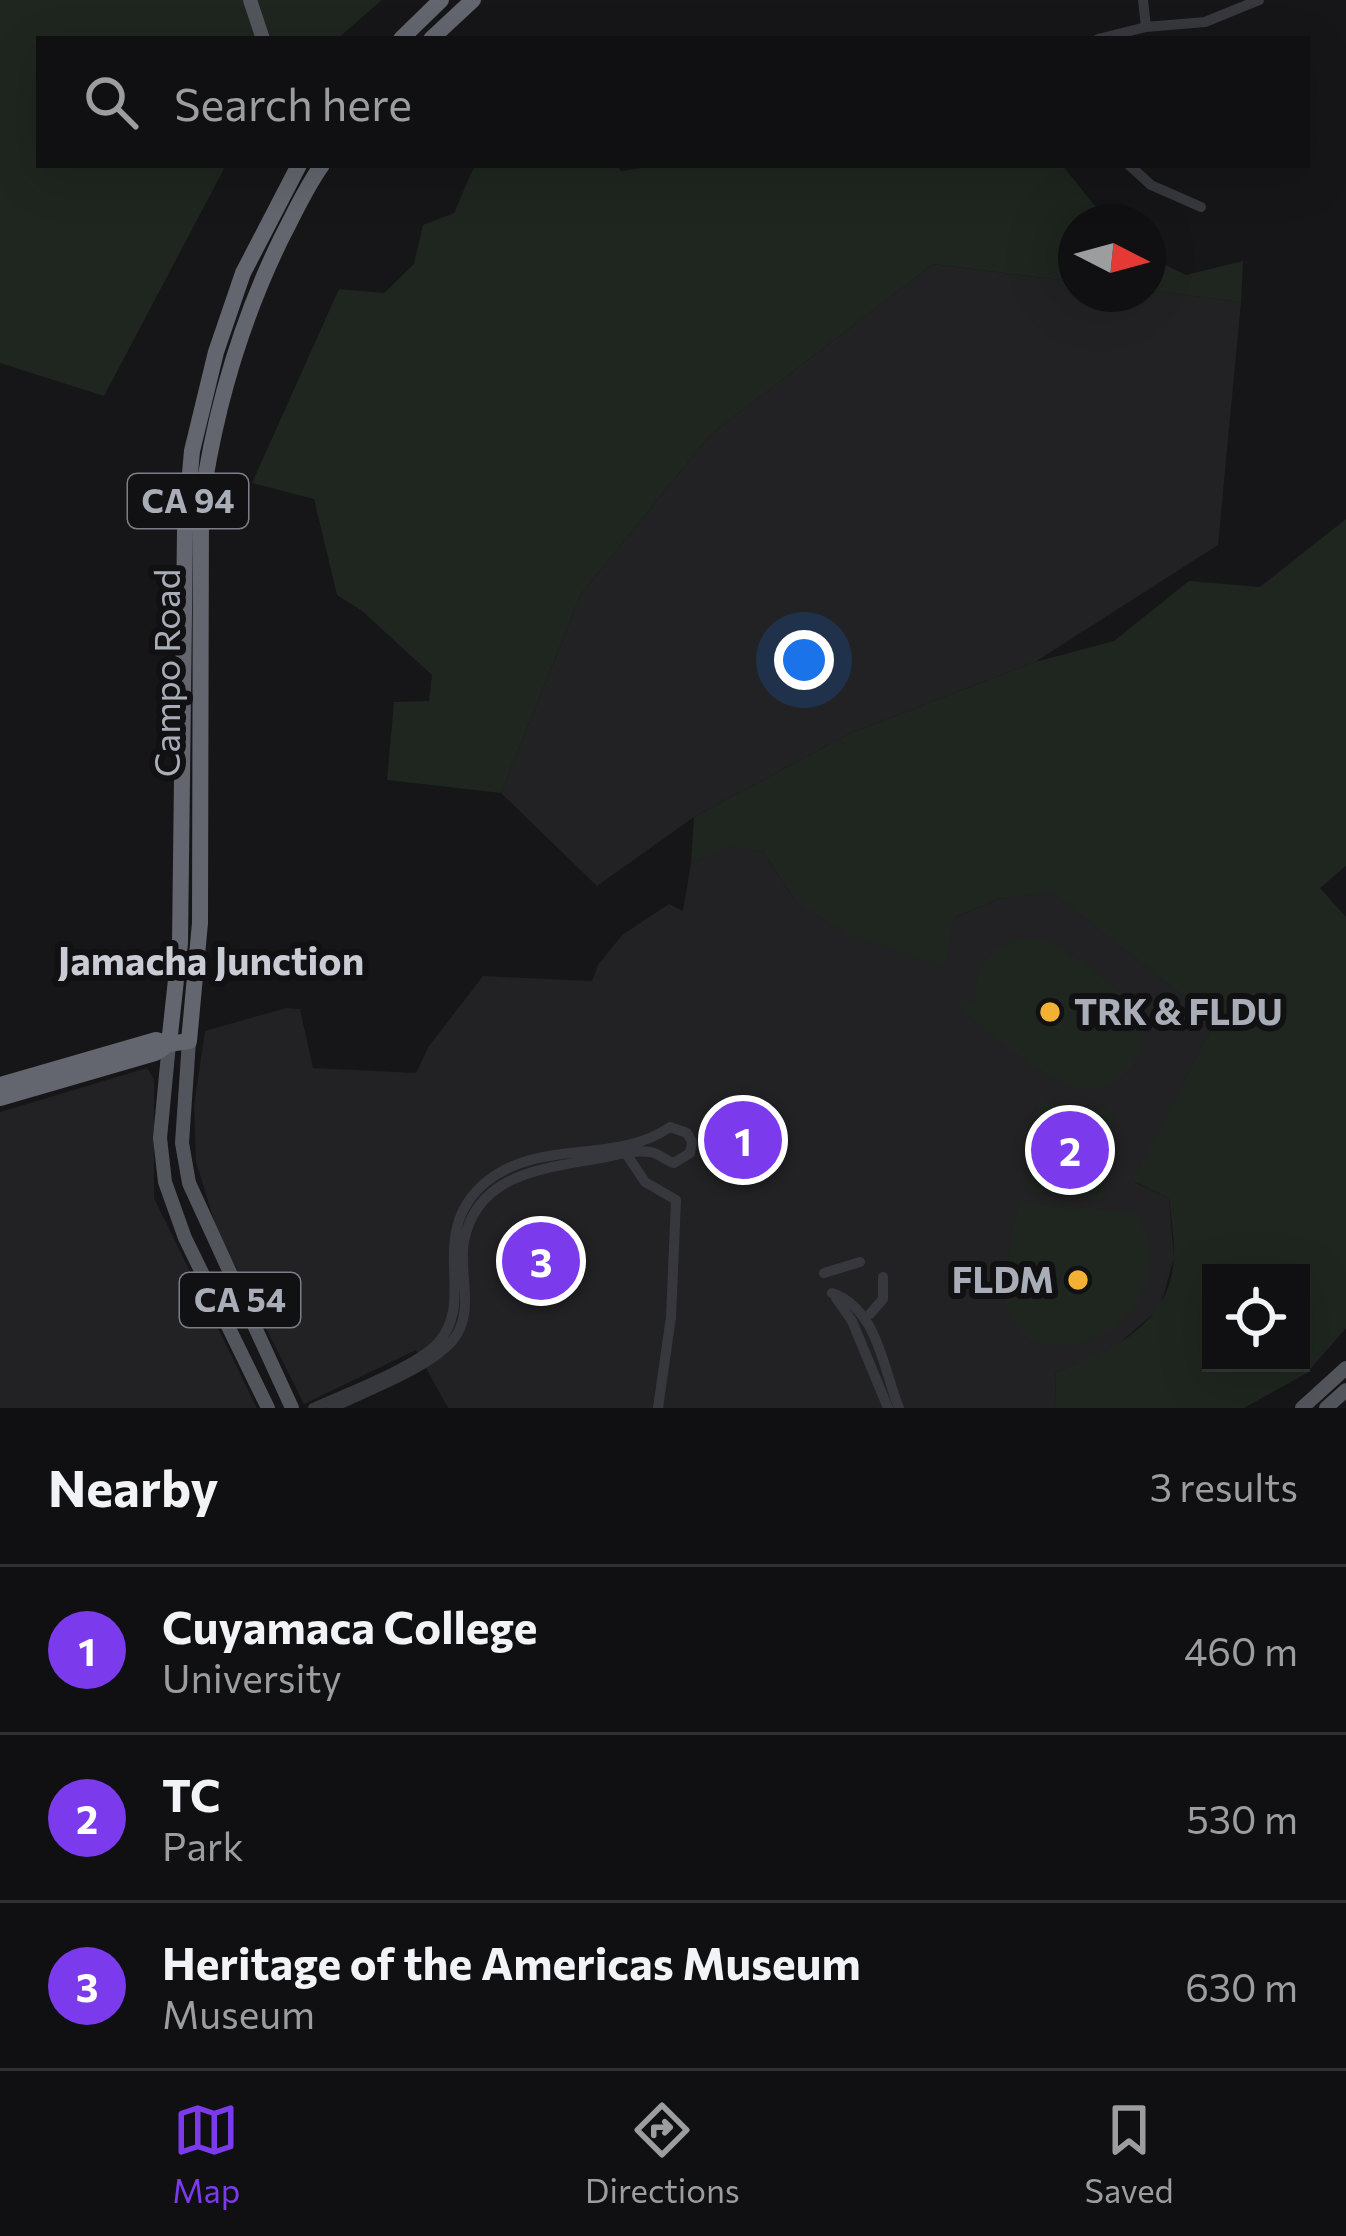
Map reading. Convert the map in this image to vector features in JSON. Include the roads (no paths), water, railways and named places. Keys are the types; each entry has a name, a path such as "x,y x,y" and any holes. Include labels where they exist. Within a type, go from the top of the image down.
{"highway":[{"path":"404,36 441,0"},
{"path":"433,36 473,0"},
{"name":"Campo Road","path":"189,1041 200,923 201,507 216,411 253,297 312,168"},
{"name":"Campo Road","path":"169,1044 180,944 185,530 192,451 216,352 243,273 312,168"},
{"path":"199,774 207,753 208,708"},
{"path":"0,1085 156,1040 169,1044"},
{"path":"0,1097 189,1041"}],"main road":[{"path":"250,0 262,36"},
{"name":"CA 54","path":"189,1041 182,1143 189,1183 292,1408"},
{"name":"CA 54","path":"169,1044 160,1138 165,1182 185,1238 268,1408"},
{"path":"1302,1408 1344,1380"},
{"path":"1326,1408 1344,1380"}],"street":[{"path":"1143,0 1146,27"},
{"path":"1109,36 1205,22 1259,0"},
{"path":"1132,168 1151,185 1201,207"},
{"path":"313,1408 438,1343 454,1310 453,1240 459,1221 484,1183 525,1159 623,1149 654,1152 674,1163 690,1153 692,1142 680,1128 670,1127 623,1149 511,1177 491,1192 471,1218 462,1256 466,1302 462,1325 452,1342 332,1408"},
{"path":"623,1149 645,1182 676,1201 671,1317 658,1408"},
{"path":"824,1273 860,1262"},
{"path":"870,1314 883,1299 883,1277"},
{"path":"832,1293 862,1314 887,1368 895,1406 877,1384 852,1321 832,1293"}],"place":[{"name":"TRK & FLDU","path":"1050,1012"},
{"name":"Cuyamaca College","path":"743,1140"},
{"name":"TC","path":"1070,1150"},
{"name":"Heritage of the Americas Museum","path":"541,1261"},
{"name":"FLDM","path":"1078,1280"}],"district":[{"name":"Jamacha Junction","path":"211,961"}]}
